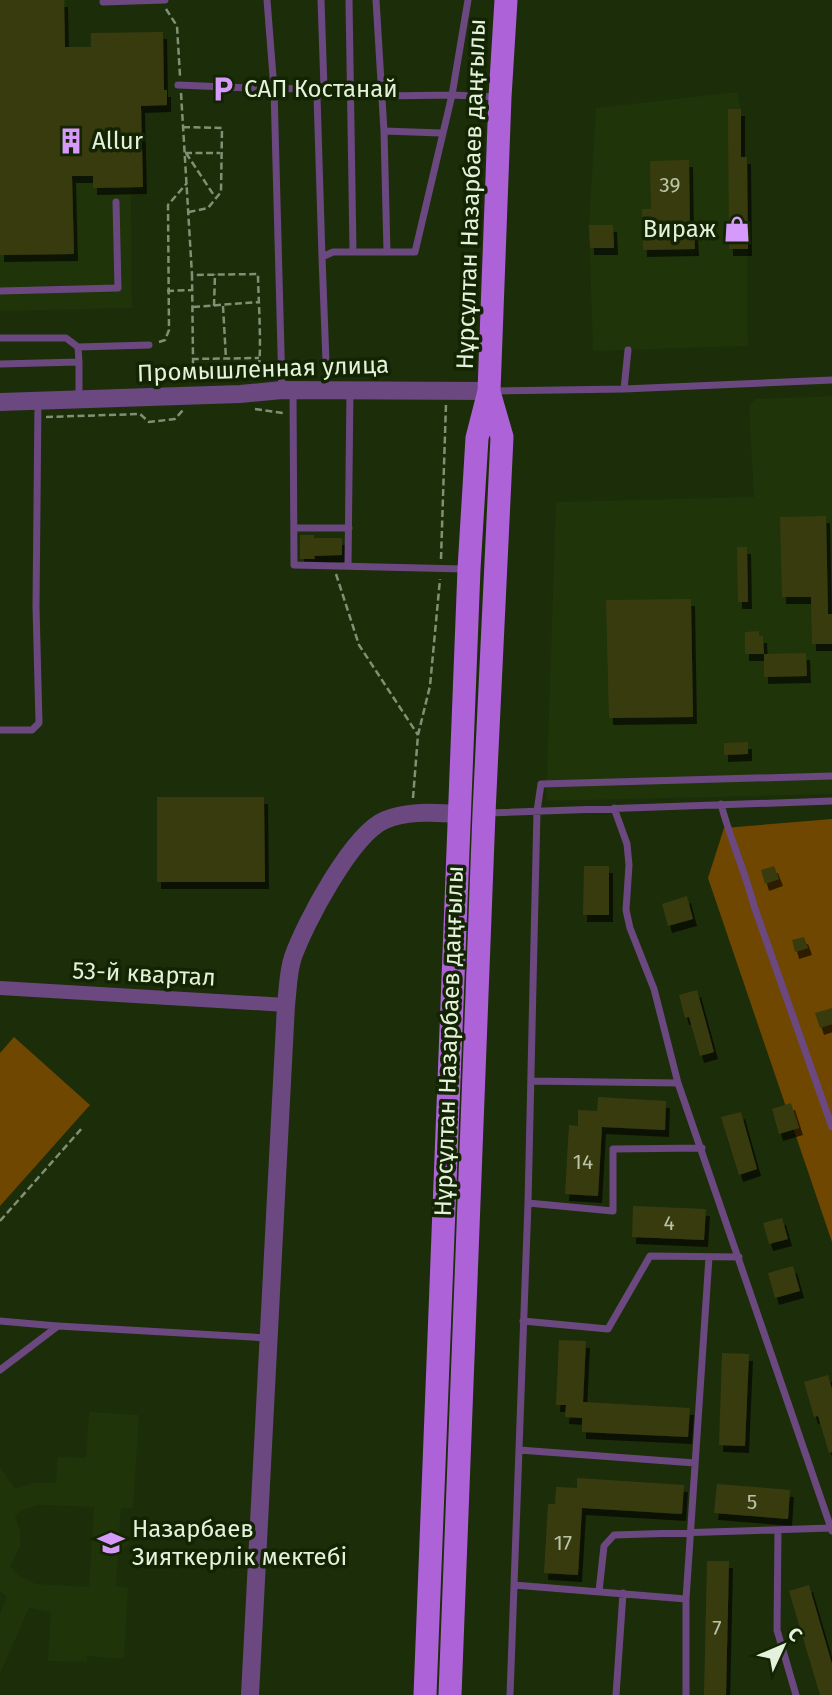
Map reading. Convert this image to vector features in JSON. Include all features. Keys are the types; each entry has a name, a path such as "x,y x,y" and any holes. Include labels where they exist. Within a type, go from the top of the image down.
{"main road":[{"name":"Нұрсұлтан Назарбаев даңғылы","path":"425,1695 469,569 477,438 489,391 506,0"},
{"name":"Нұрсұлтан Назарбаев даңғылы","path":"450,1695 484,813 502,437 489,391"},
{"path":"460,814 484,813"}],"street":[{"name":"Промышленная улица","path":"0,402 38,409 79,399 288,390 489,391"},
{"path":"250,1695 286,1005 292,960 308,920 332,879 359,843 382,821 412,812 460,814"},
{"name":"53-й квартал","path":"0,988 286,1005"}],"lane":[{"path":"103,2 163,0"},
{"path":"267,0 274,89 288,390 293,414 294,565 469,569"},
{"path":"321,0 324,88 317,96 327,389"},
{"path":"349,0 353,251"},
{"path":"376,0 384,131 387,252"},
{"path":"322,257 333,252 415,252 452,95 468,0"},
{"path":"179,86 324,88"},
{"path":"382,96 500,97"},
{"path":"384,131 441,133"},
{"path":"0,291 118,288 116,202"},
{"path":"0,338 66,338 78,347 149,345"},
{"path":"78,347 79,399"},
{"path":"624,389 628,350"},
{"path":"0,364 79,362"},
{"path":"489,391 624,389 832,380"},
{"path":"348,566 350,389"},
{"path":"0,730 32,730 39,723 36,607 38,409"},
{"path":"294,528 349,528"},
{"path":"510,1695 528,1203 537,811 541,784 832,776"},
{"path":"484,813 832,801"},
{"path":"721,804 736,856 832,1127"},
{"path":"599,1591 604,1545 614,1535 832,1530 678,1083 654,989 630,928 626,910 629,865 627,844 614,808"},
{"path":"531,1081 678,1083"},
{"path":"528,1203 613,1211 613,1149 702,1148"},
{"path":"523,1321 608,1329 650,1256 739,1257"},
{"path":"686,1695 686,1599 709,1257"},
{"path":"0,1321 269,1338"},
{"path":"0,1370 58,1326"},
{"path":"519,1450 695,1463"},
{"path":"778,1530 777,1630 796,1695"},
{"path":"514,1585 686,1599"},
{"path":"616,1695 622,1594"}],"path":[{"path":"163,0 177,26 179,86 193,290 193,359 259,358 258,274 192,275"},
{"path":"183,127 222,128 221,192 208,208 189,212"},
{"path":"185,153 222,153"},
{"path":"185,153 215,197"},
{"path":"149,345 165,340 169,330 168,205 187,183"},
{"path":"214,306 215,274"},
{"path":"167,291 193,290"},
{"path":"193,307 258,302"},
{"path":"223,306 226,359"},
{"path":"412,812 418,735 430,686 441,569 446,390"},
{"path":"254,408 293,414"},
{"path":"38,409 139,414 149,422 175,419 183,410"},
{"path":"334,566 359,645 418,735"},
{"path":"0,1221 83,1127"}],"shaded area":[{"name":"Allur","path":"0,0 66,0 72,176 93,176 94,188 131,186 132,308 0,311"},
{"path":"737,92 741,109 741,156 747,157 748,346 593,351 589,225 596,108"},
{"path":"832,396 832,794 546,801 556,502 754,497 749,406 755,399"},
{"path":"832,819 832,1242 708,878 724,828"},
{"path":"14,1037 90,1105 0,1206 0,1053"},
{"name":"Назарбаев Зияткерлік мектебі","path":"89,1412 139,1415 133,1508 121,1508 119,1537 130,1542 118,1556 116,1586 128,1588 124,1659 87,1656 87,1662 48,1661 51,1612 29,1608 0,1674 0,1614 7,1597 0,1591 0,1467 15,1489 32,1483 56,1483 58,1457 86,1458","holes":["37,1505 94,1507 89,1587 36,1584 21,1577 10,1566 20,1546 20,1530 15,1517 21,1511"]}],"building":[{"name":"Allur","path":"0,0 64,0 65,47 91,47 91,33 163,32 164,90 167,90 167,105 141,106 143,187 93,188 93,176 72,176 74,254 0,255"},
{"path":"728,109 741,109 741,157 747,157 748,249 729,249"},
{"path":"689,160 690,231 694,231 695,249 643,250 642,209 651,209 650,161"},
{"path":"589,225 613,225 614,248 590,248"},
{"path":"826,516 828,614 832,614 832,644 812,644 811,597 782,597 780,517"},
{"path":"300,535 342,538 342,555 300,559"},
{"path":"737,547 747,547 748,602 738,602"},
{"path":"691,599 693,717 609,718 606,600"},
{"path":"759,631 759,636 763,636 764,654 745,654 745,632"},
{"path":"806,653 807,676 764,677 764,654"},
{"path":"748,742 748,754 724,755 724,743"},
{"path":"157,797 264,797 265,882 157,882"},
{"path":"584,866 609,866 609,915 583,915"},
{"path":"774,866 779,879 765,884 761,870"},
{"path":"687,896 693,919 668,926 662,904"},
{"path":"804,937 808,948 795,952 792,940"},
{"path":"697,990 714,1052 700,1056 689,1017 685,1018 679,995"},
{"path":"832,1008 832,1024 820,1028 815,1013"},
{"path":"598,1097 666,1101 665,1130 602,1127 598,1196 565,1194 569,1125 578,1126 578,1110 597,1111"},
{"path":"791,1103 799,1128 779,1134 772,1109"},
{"path":"741,1112 757,1169 739,1175 721,1117"},
{"path":"633,1206 706,1209 704,1240 632,1237"},
{"path":"782,1218 788,1239 769,1244 763,1223"},
{"path":"793,1266 800,1291 775,1298 768,1273"},
{"path":"559,1340 586,1341 583,1402 690,1408 688,1437 582,1432 582,1418 565,1417 566,1405 556,1405"},
{"path":"722,1353 749,1354 745,1446 719,1445"},
{"path":"828,1375 832,1389 832,1452 829,1453 818,1416 814,1417 804,1382"},
{"path":"577,1478 684,1485 682,1514 582,1508 578,1575 544,1573 548,1504 555,1504 556,1487 577,1488"},
{"path":"717,1484 790,1490 788,1519 714,1513"},
{"path":"707,1561 729,1561 726,1695 704,1695"},
{"path":"809,1585 832,1664 832,1695 820,1695 789,1591"}],"place":[{"name":"САП Костанай","path":"223,89"},
{"name":"Allur","path":"71,141"},
{"name":"Вираж","path":"737,229"},
{"name":"Назарбаев Зияткерлік мектебі","path":"111,1543"}]}
